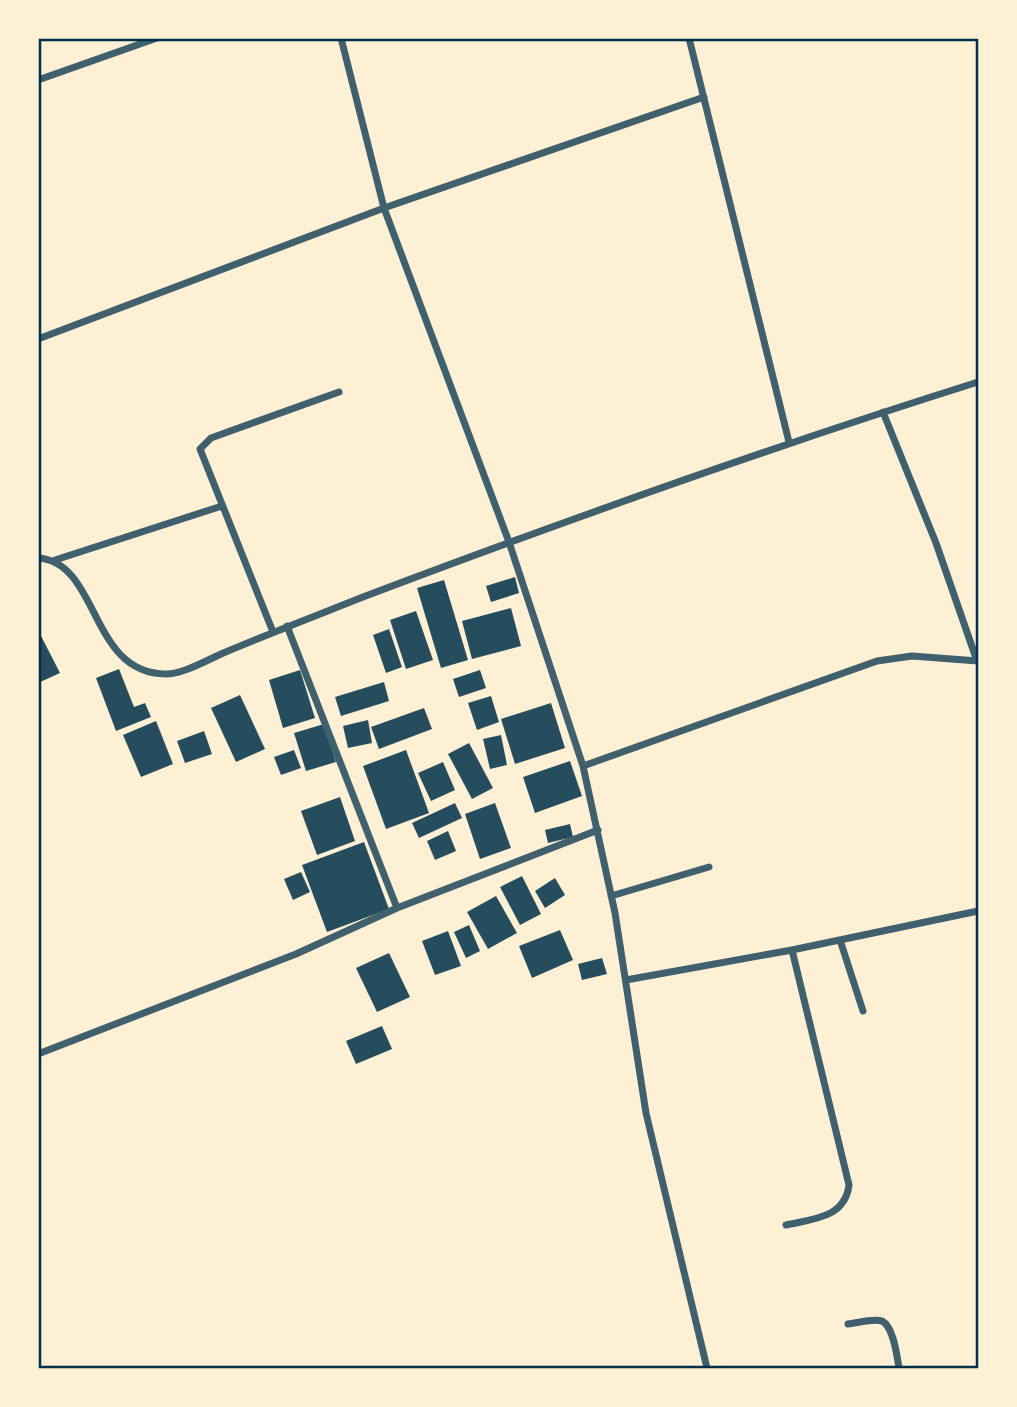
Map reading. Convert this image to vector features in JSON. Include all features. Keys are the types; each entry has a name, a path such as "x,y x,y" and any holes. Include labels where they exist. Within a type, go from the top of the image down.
{"street":[{"path":"38,80 157,38"},
{"path":"341,38 384,208 509,542 583,766 611,895 646,1113 707,1368"},
{"path":"689,38 789,442"},
{"path":"38,339 384,208 704,97"},
{"path":"55,560 76,583 116,651 132,667 146,674 171,675 287,626 509,542 789,442 978,382"},
{"path":"273,632 202,460 200,449 204,442 339,392"},
{"path":"583,766 877,661 912,656 978,662 936,543 883,412"},
{"path":"38,558 55,560 222,506"},
{"path":"287,626 397,908"},
{"path":"38,1054 296,954 397,908 598,830"},
{"path":"611,895 709,867"},
{"path":"626,980 792,950 978,911"},
{"path":"841,940 863,1011"},
{"path":"786,1225 836,1212 844,1201 849,1185 792,950"},
{"path":"848,1324 878,1321 885,1324 895,1347 899,1368"}],"building":[{"path":"515,577 519,593 491,602 486,586"},
{"path":"444,580 468,660 441,668 417,588"},
{"path":"511,608 521,646 472,659 462,621"},
{"path":"416,611 433,660 406,669 390,620"},
{"path":"389,629 402,667 386,673 373,635"},
{"path":"38,630 60,673 38,683"},
{"path":"119,669 134,707 145,703 151,717 116,731 96,678"},
{"path":"300,670 315,718 283,728 269,680"},
{"path":"480,670 486,688 459,697 453,679"},
{"path":"384,682 389,701 341,716 335,697"},
{"path":"240,695 265,749 236,762 211,708"},
{"path":"491,696 499,722 477,730 468,703"},
{"path":"551,703 565,748 515,764 501,719"},
{"path":"424,708 432,729 379,749 371,727"},
{"path":"368,720 372,743 348,748 343,726"},
{"path":"156,721 173,764 141,777 123,735"},
{"path":"324,724 336,762 306,771 294,733"},
{"path":"204,731 212,754 185,763 177,741"},
{"path":"501,735 507,765 490,769 483,739"},
{"path":"469,743 493,788 472,799 448,754"},
{"path":"294,750 301,768 281,775 274,757"},
{"path":"406,750 429,813 386,829 363,766"},
{"path":"570,761 582,796 535,813 523,777"},
{"path":"443,762 455,790 431,801 418,773"},
{"path":"340,797 355,841 317,855 301,811"},
{"path":"455,803 462,818 419,838 412,823"},
{"path":"495,803 511,848 480,859 465,814"},
{"path":"570,824 573,837 548,843 545,830"},
{"path":"448,831 456,851 435,860 427,841"},
{"path":"364,842 389,909 327,932 302,865"},
{"path":"301,872 310,892 293,900 284,879"},
{"path":"522,876 541,914 520,925 500,887"},
{"path":"555,878 565,895 545,908 535,891"},
{"path":"496,896 517,933 488,949 467,912"},
{"path":"469,925 480,951 466,958 454,932"},
{"path":"560,930 573,960 532,978 519,946"},
{"path":"448,931 461,966 435,975 422,941"},
{"path":"389,953 410,997 377,1012 356,968"},
{"path":"602,958 607,974 582,980 578,964"},
{"path":"382,1026 392,1049 356,1064 346,1041"}]}
